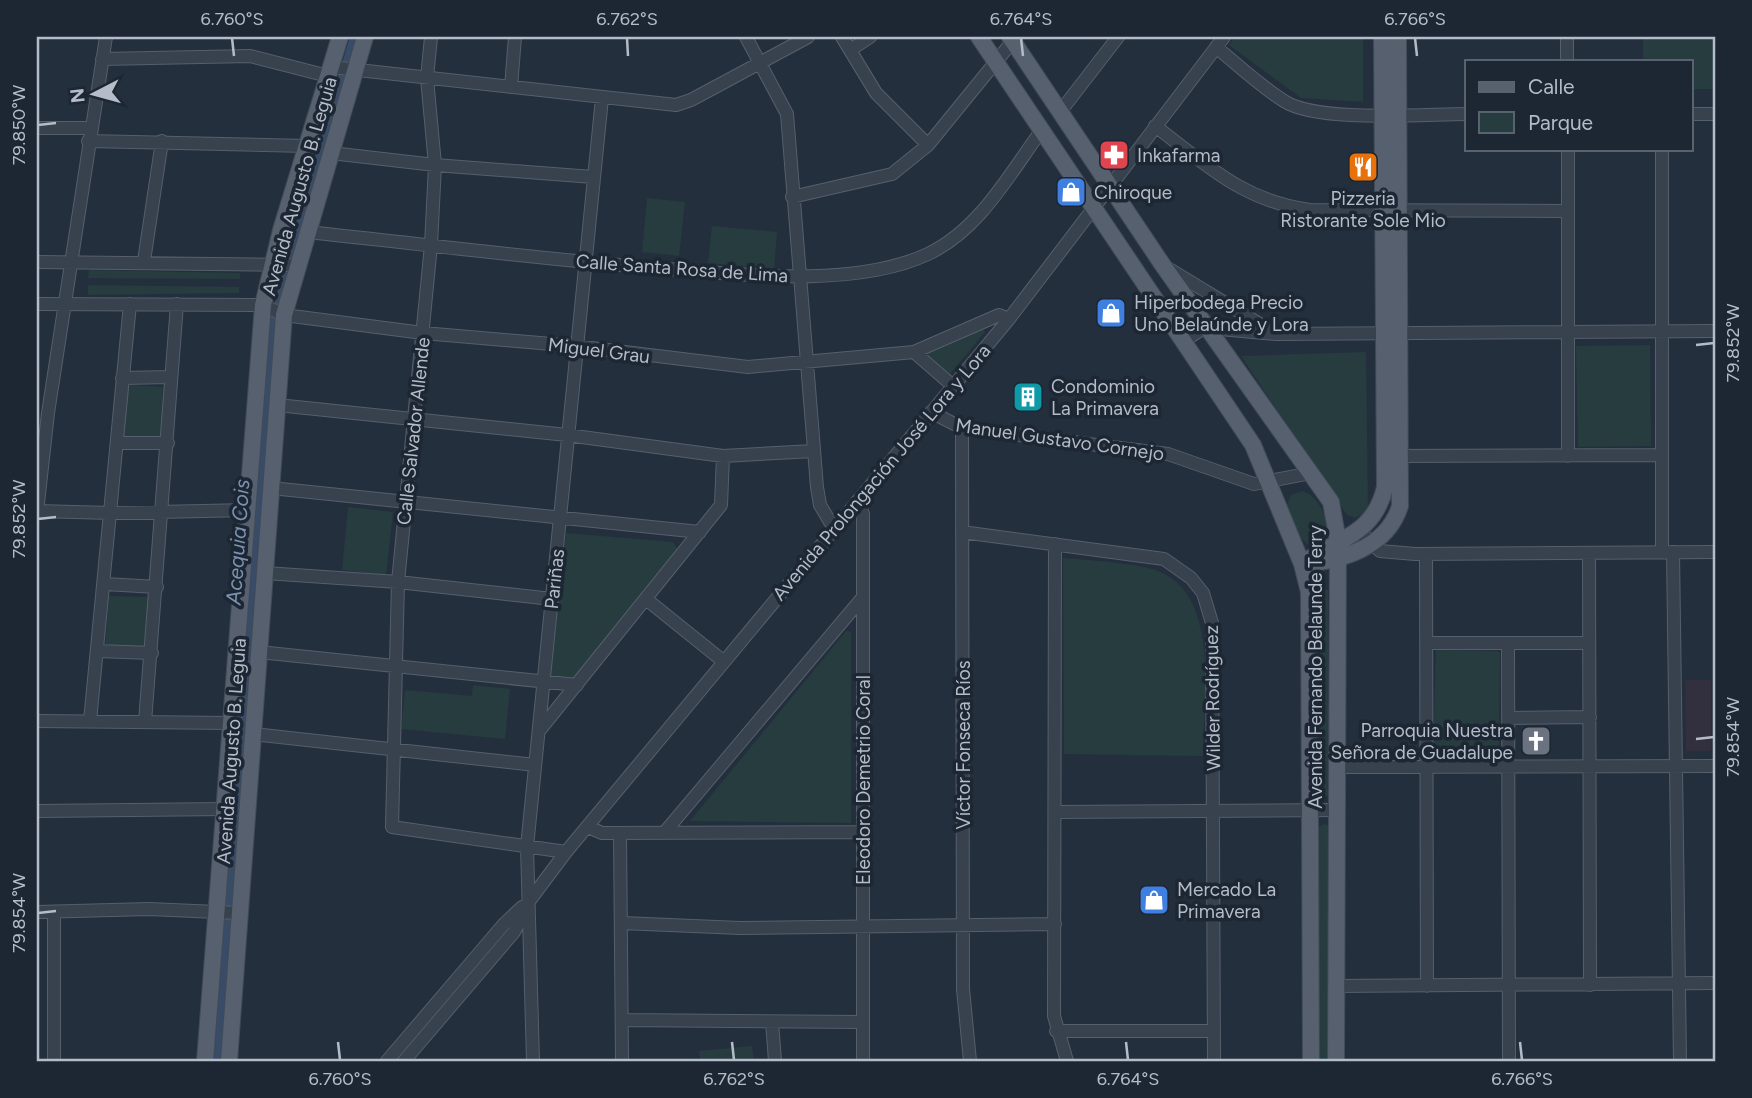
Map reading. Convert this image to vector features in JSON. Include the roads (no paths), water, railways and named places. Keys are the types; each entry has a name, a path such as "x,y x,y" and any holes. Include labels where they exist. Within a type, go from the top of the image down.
{"main road":[{"name":"Avenida Augusto B. Leguia","path":"205,1061 219,912 264,305 273,263 340,37"},
{"name":"Avenida Augusto B. Leguia","path":"229,1061 283,314 365,37"},
{"name":"Avenida Fernando Belaunde Terry","path":"979,37 1253,445 1302,564 1309,592 1311,1061"},
{"path":"1382,37 1391,114"},
{"path":"1302,564 1337,558 1370,544 1395,521 1400,498 1392,456 1383,333 1391,210 1391,114 1398,37"},
{"name":"Avenida Fernando Belaunde Terry","path":"1013,38 1162,264 1331,502 1338,541 1336,1061"},
{"path":"1302,564 1369,524 1381,503 1392,456 1399,332 1391,210"}],"street":[{"path":"106,37 89,135 66,304 42,413 37,511 112,513 248,510"},
{"name":"Calle Salvador Allende","path":"431,37 427,78 435,165 424,333 404,502 398,582 392,827 527,847"},
{"path":"511,87 515,37"},
{"path":"746,37 787,114 814,452 820,505 833,527"},
{"path":"102,59 250,56 330,70 355,70 676,105 807,37"},
{"path":"842,37 876,93 928,145"},
{"path":"850,50 870,37"},
{"path":"1060,112 1118,37"},
{"path":"1567,37 1567,60"},
{"path":"792,197 892,174 928,145 997,64 1013,38"},
{"path":"1220,42 1284,102 1302,110 1344,115 1465,114"},
{"name":"Avenida Prolongación José Lora y Lora","path":"404,1061 514,932 530,900 566,852 1009,318 1220,42"},
{"name":"Pariñas","path":"531,1059 527,847 575,346 602,98"},
{"path":"1692,114 1715,114"},
{"path":"1155,126 1233,186 1282,206 1310,210 1568,211"},
{"path":"37,128 162,141 307,146"},
{"name":"Calle Santa Rosa de Lima","path":"307,232 584,262 740,275 800,275 900,265 938,248 976,219 1041,131"},
{"path":"144,261 162,141"},
{"path":"1568,150 1568,456"},
{"path":"1662,150 1662,455 1676,766 1680,1061"},
{"path":"331,153 435,165 593,177"},
{"path":"37,262 144,261 296,265"},
{"path":"1162,264 1276,334"},
{"path":"37,304 264,305"},
{"path":"90,721 130,304"},
{"path":"145,722 177,304"},
{"name":"Miguel Grau","path":"264,305 283,314 424,333 575,346 726,366 807,363 915,352 999,315 1009,318"},
{"path":"1185,340 1202,329 1209,328 1276,334 1715,331"},
{"path":"915,352 953,386"},
{"path":"122,378 171,377"},
{"path":"277,405 567,435 723,456 814,452"},
{"name":"Manuel Gustavo Cornejo","path":"931,412 962,428 1168,454 1254,484 1311,472"},
{"name":"Víctor Fonseca Ríos","path":"962,428 962,925 964,1023 970,1061"},
{"path":"117,443 168,443"},
{"path":"1392,456 1662,455"},
{"path":"538,732 721,505 723,456"},
{"path":"271,488 700,532"},
{"name":"Eleodoro Demetrio Coral","path":"858,500 863,514 863,1061"},
{"path":"1358,530 1380,551 1426,554 1715,552"},
{"name":"Wilder Rodríguez","path":"962,532 1164,559 1191,578 1203,593 1212,623 1214,1061"},
{"path":"1055,544 1056,1031 1067,1061"},
{"path":"1589,553 1590,985"},
{"path":"1426,554 1427,986"},
{"path":"265,572 398,582 552,599"},
{"path":"104,584 157,587"},
{"path":"664,833 863,597"},
{"path":"646,599 723,662"},
{"path":"1426,643 1589,643"},
{"path":"1508,644 1509,1061"},
{"path":"97,651 152,653"},
{"path":"259,652 577,685"},
{"path":"1508,718 1590,717"},
{"path":"37,720 232,723"},
{"path":"253,734 535,765"},
{"path":"1336,767 1715,766"},
{"path":"37,811 226,809"},
{"path":"1056,812 1336,810"},
{"path":"588,827 602,832 620,833 863,832"},
{"path":"620,833 622,1061"},
{"path":"527,847 566,852"},
{"name":"Avenida Prolongación José Lora y Lora","path":"387,1061 504,924 530,900"},
{"path":"37,912 149,909 239,913"},
{"path":"54,912 54,1061"},
{"path":"622,923 740,928 1055,924"},
{"path":"1336,986 1715,984"},
{"path":"622,1020 863,1022"},
{"path":"772,1022 775,1061"},
{"path":"1056,1031 1214,1031"}],"waterway":[{"name":"Acequia Cois","path":"219,1061 273,335 294,250 356,37"}],"place":[{"name":"Inkafarma","path":"1114,155"},
{"name":"Pizzeria Ristorante Sole Mio","path":"1363,167"},
{"name":"Chiroque","path":"1071,192"},
{"name":"Hiperbodega Precio Uno Belaúnde y Lora","path":"1111,313"},
{"name":"Condominio La Primavera","path":"1028,397"},
{"name":"Parroquia Nuestra Señora de Guadalupe","path":"1536,741"},
{"name":"Mercado La Primavera","path":"1154,900"}]}
